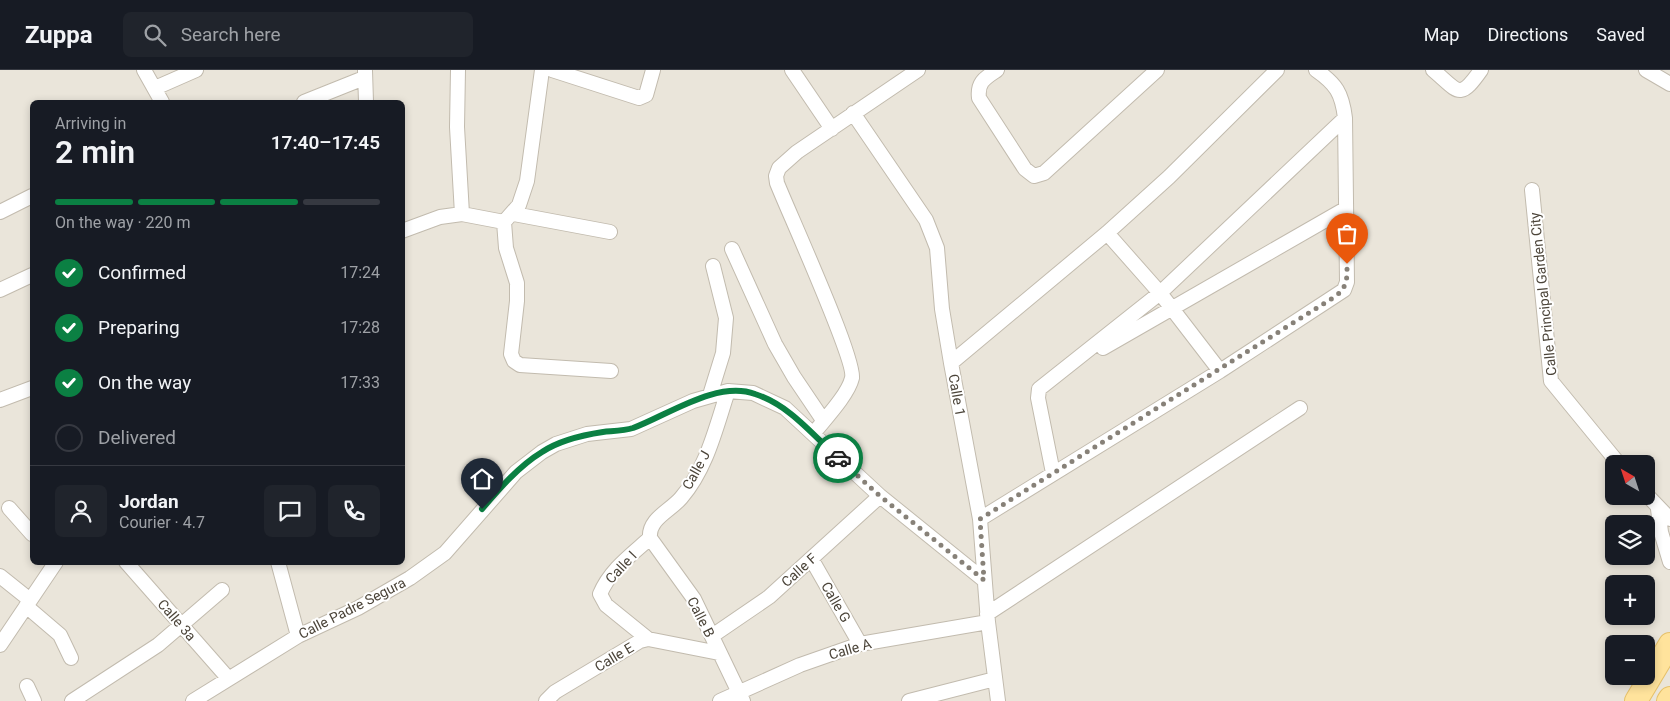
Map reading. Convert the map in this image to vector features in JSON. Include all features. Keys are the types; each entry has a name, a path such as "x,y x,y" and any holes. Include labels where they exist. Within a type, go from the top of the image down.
{"main road":[{"path":"1636,701 1670,644"}],"street":[{"path":"144,70 161,100"},
{"path":"155,88 196,70"},
{"path":"458,70 457,127 462,214"},
{"path":"542,70 527,181 519,205 509,218 506,248 517,283 517,301 511,354 514,361 520,365 611,371"},
{"path":"552,70 639,98 646,95 653,70"},
{"path":"792,70 832,128"},
{"path":"813,434 846,390 852,377 850,363 777,183 776,176 779,168 797,152 918,70"},
{"path":"997,70 981,81 978,88 979,98 1025,169 1034,176 1044,173 1157,70"},
{"path":"951,363 1107,232 1169,177 1277,70"},
{"path":"980,519 1220,371 1344,290 1347,282 1345,118 1343,102 1333,83 1316,70"},
{"path":"1433,70 1456,90 1462,91 1468,89 1481,70"},
{"path":"1646,70 1670,84"},
{"path":"308,100 364,74 366,100"},
{"name":"Calle 1","path":"853,113 926,220 934,236 951,363 980,519 987,618 998,701"},
{"path":"1053,473 1038,398 1039,389 1160,294 1345,118"},
{"name":"Calle Principal Garden City","path":"1532,190 1551,381 1612,455"},
{"path":"0,212 30,197"},
{"path":"1073,364 1172,309 1345,208"},
{"path":"405,230 440,218 462,214 509,218 610,232"},
{"path":"1107,232 1160,294 1220,371"},
{"path":"732,248 775,344 794,377 823,420"},
{"path":"710,395 721,360 726,318 714,266"},
{"path":"0,290 30,276"},
{"path":"0,400 30,389"},
{"name":"Calle Padre Segura","path":"193,701 298,636 358,608 410,578 445,553 516,472 542,452 556,444 588,434 631,428 710,395 728,391 754,393 785,408 880,496 984,580"},
{"name":"Calle J","path":"650,538 649,530 653,523 681,498 698,473 728,391"},
{"path":"987,618 1300,408"},
{"name":"Calle F","path":"712,636 769,597 812,560 880,496"},
{"path":"1655,504 1670,519"},
{"path":"10,508 30,532"},
{"path":"1658,508 1661,532 1670,562"},
{"name":"Calle B","path":"650,538 694,599 741,697"},
{"name":"Calle I","path":"648,639 606,606 600,594 605,582 617,568 650,538"},
{"name":"Calle G","path":"812,560 860,644"},
{"path":"0,644 54,565"},
{"name":"Calle 3a","path":"129,565 228,678"},
{"path":"279,565 298,636"},
{"path":"0,576 60,635 71,658"},
{"path":"72,701 158,646 222,590"},
{"name":"Calle A","path":"720,701 741,697 800,665 860,644 987,618"},
{"name":"Calle E","path":"546,701 555,692 640,641 648,639 719,653"},
{"path":"909,701 995,679"},
{"path":"28,686 34,701"}],"shaded area":[{"path":"0,70 1670,70 1670,701 0,701"}],"way so far":[{"path":"838,458 880,496 984,580 980,519 1220,371 1336,296 1344,290 1347,282 1347,264"}],"route":[{"path":"482,509 516,472 556,444 588,434 631,428 693,401 728,391 754,393 785,408 838,458"}]}
